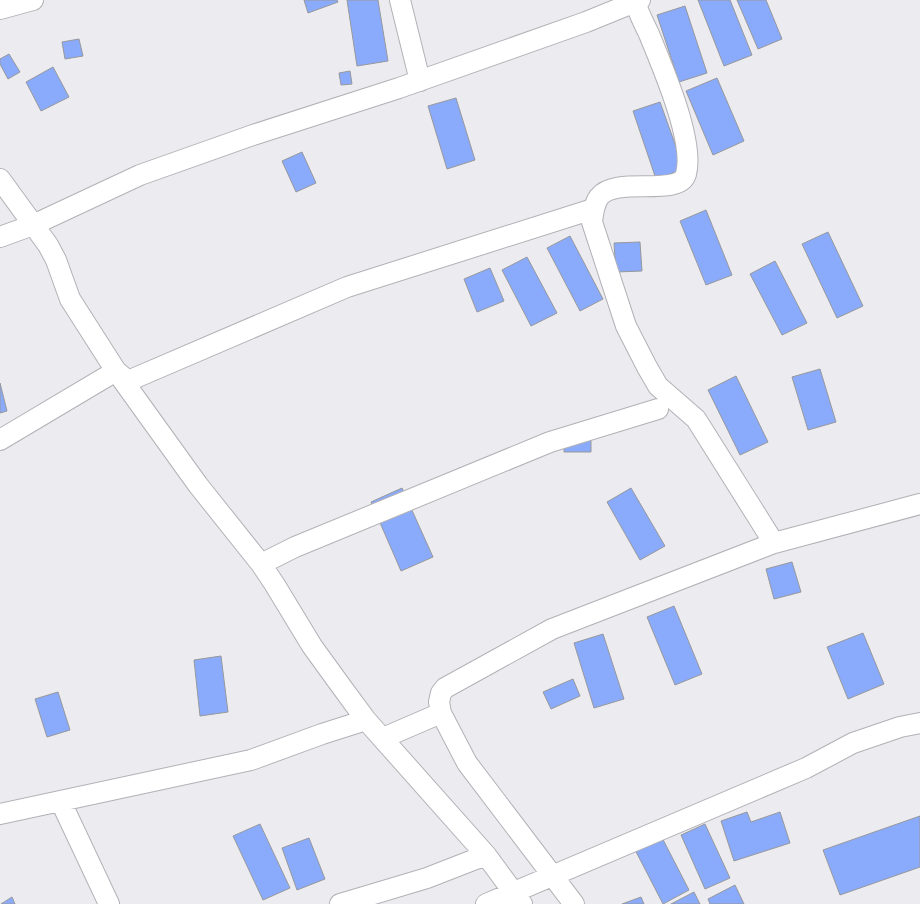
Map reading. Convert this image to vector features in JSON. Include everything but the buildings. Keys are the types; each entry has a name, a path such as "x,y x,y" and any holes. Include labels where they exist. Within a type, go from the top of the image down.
{"street":[{"path":"0,9 33,0"},
{"path":"400,0 420,81"},
{"path":"0,238 33,225 140,175 253,135 420,81 586,22 637,1 678,111 686,142 688,162 686,175 680,183 669,186 642,185 612,189 600,195 593,209 592,222 626,326 658,386 696,420 774,543"},
{"path":"0,179 48,244 56,260 70,299 116,372 198,485 261,564 312,646 366,720 486,855 518,899 551,874"},
{"path":"116,372 128,381 347,287 593,209"},
{"path":"0,440 116,372"},
{"path":"261,564 295,547 550,442 658,409"},
{"path":"574,904 467,763 441,713 439,702 444,688 552,629 774,543 920,504"},
{"path":"383,738 441,713"},
{"path":"0,814 252,760 322,734 366,720"},
{"path":"486,904 806,768 853,743 920,723"},
{"path":"551,874 508,894 500,897 486,904 493,901 500,897 643,830 779,767"},
{"path":"61,802 109,904"},
{"path":"340,904 427,878 486,855"}]}
